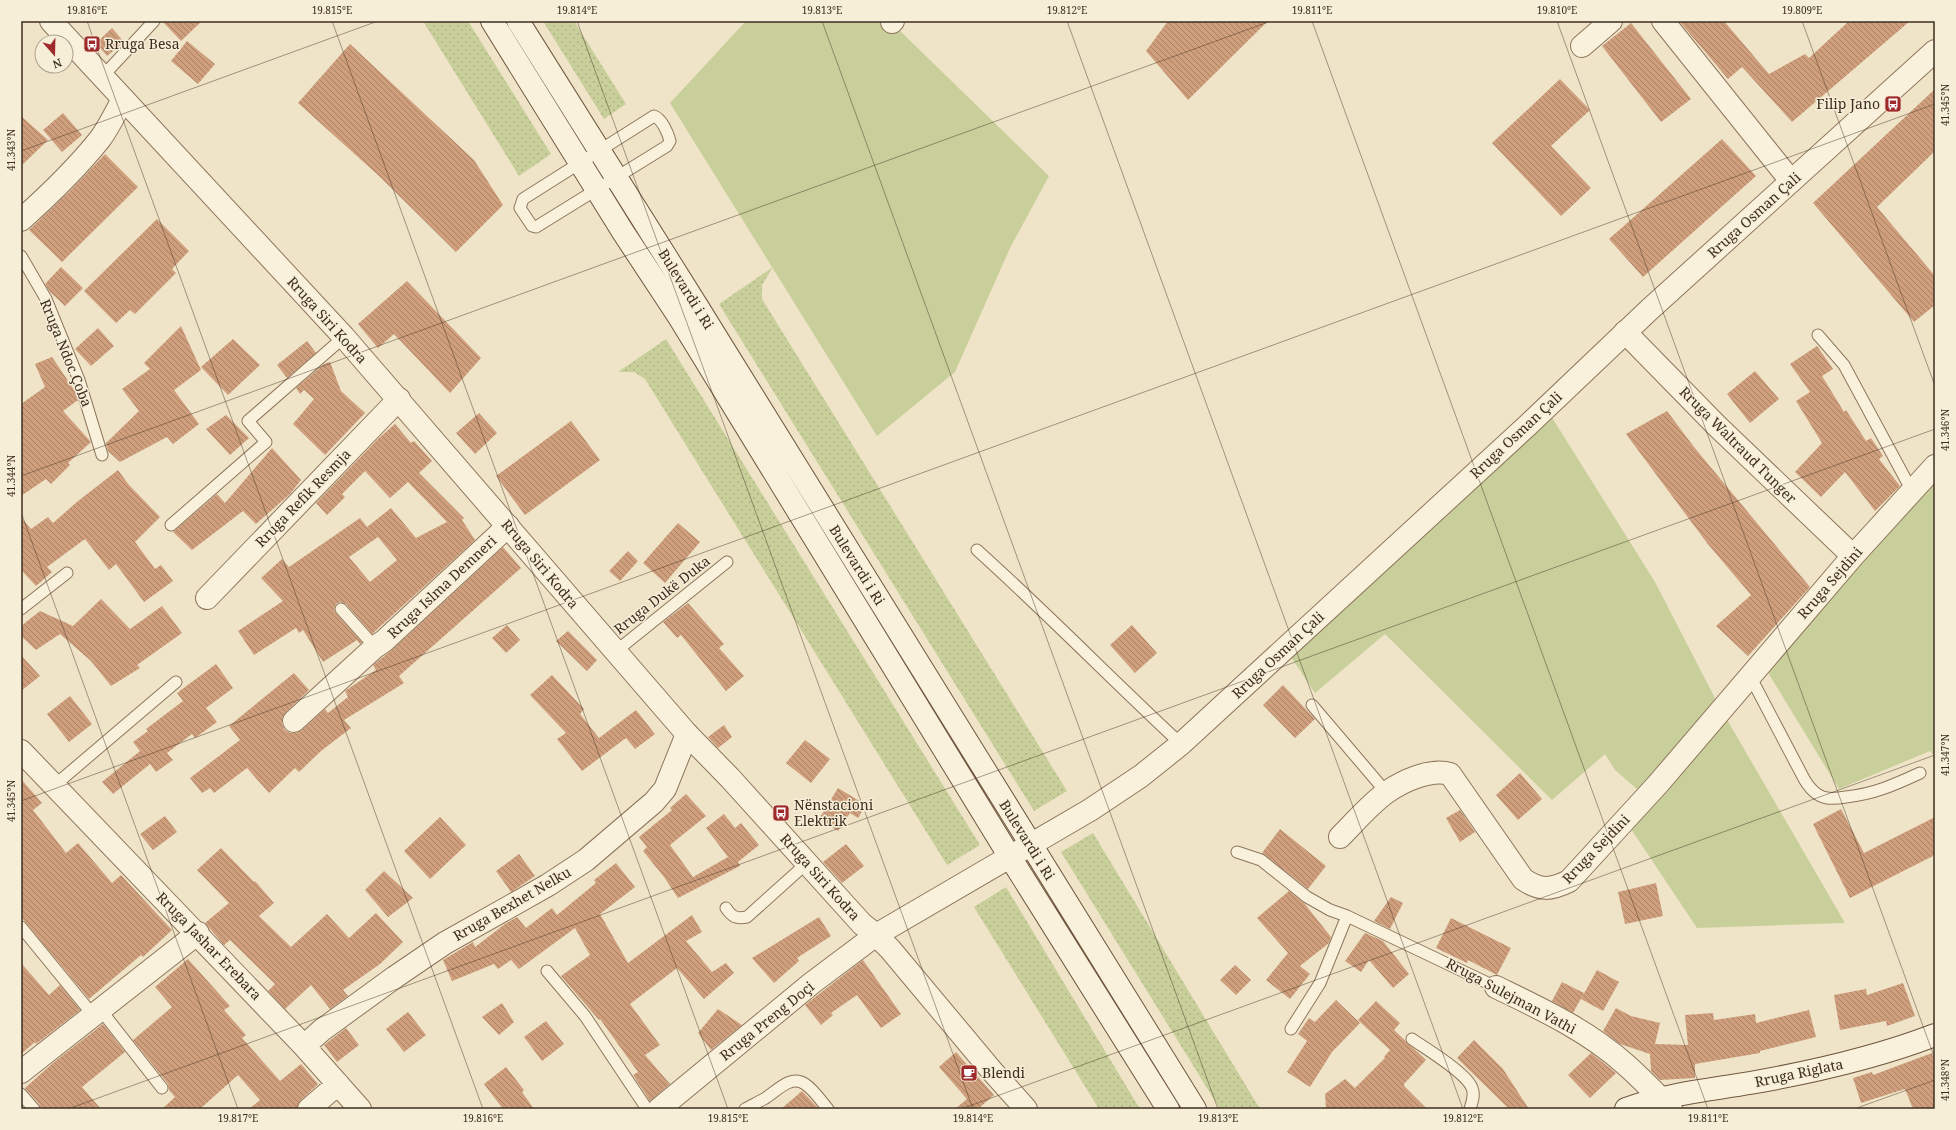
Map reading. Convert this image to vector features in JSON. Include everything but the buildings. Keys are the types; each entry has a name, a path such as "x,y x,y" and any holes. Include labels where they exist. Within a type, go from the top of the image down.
{"street":[{"name":"Rruga Siri Kodra","path":"52,21 102,77 344,337 687,734 862,924 890,949 992,1071 1026,1109"},
{"name":"Bulevardi i Ri","path":"492,21 596,189 679,317 1010,857 1168,1109"},
{"name":"Bulevardi i Ri","path":"518,21 697,306 1195,1109"},
{"path":"1582,46 1611,21"},
{"path":"1663,21 1791,181"},
{"name":"Rruga Osman Çali","path":"1010,857 1090,810 1136,780 1181,744 1522,430 1626,332 1935,50"},
{"path":"21,220 45,199 92,149 101,138 123,99"},
{"name":"Rruga Waltraud Tunger","path":"1626,332 1716,425 1853,556"},
{"name":"Rruga Refik Resmja","path":"207,598 399,399"},
{"name":"Rruga Sejdini","path":"1340,837 1386,792 1400,784 1429,773 1442,772 1450,774 1523,879 1532,886 1545,888 1556,888 1569,881 1647,795 1853,556 1935,466"},
{"name":"Rruga Islma Demneri","path":"294,721 375,647 384,641 508,526"},
{"name":"Rruga Bexhet Nelku","path":"304,1046 371,994 445,943 548,885 586,860 654,802 665,789 687,734"},
{"name":"Rruga Jashar Erebara","path":"23,758 54,785 198,934 304,1046 360,1109"},
{"name":"Rruga Preng Doçi","path":"659,1109 812,983 876,935 1010,857"},
{"path":"21,1072 96,1012 198,934"},
{"name":"Rruga Sulejman Vathi","path":"1496,987 1555,1016 1593,1040 1624,1063 1666,1104"},
{"name":"Rruga Riglata","path":"1666,1104 1861,1060 1935,1035"},
{"path":"309,1109 338,1084"},
{"path":"1626,1109 1666,1104"}],"lane":[{"path":"102,77 154,21"},
{"path":"654,116 658,118 669,136 670,141 667,146 616,178 536,227 532,226 520,208 523,199 599,151 654,116"},
{"name":"Rruga Ndoc Çoba","path":"21,256 46,299 79,380 102,455"},
{"path":"1818,335 1844,365 1912,491"},
{"path":"171,525 266,442 248,421 344,337"},
{"path":"977,550 1045,613 1181,744"},
{"name":"Rruga Dukë Duka","path":"615,652 727,562"},
{"path":"21,609 67,573"},
{"name":"Rruga Islma Demneri","path":"341,609 375,647"},
{"path":"1750,676 1807,785 1817,793 1826,798 1868,794 1883,790 1920,773"},
{"path":"54,785 176,682"},
{"path":"1312,706 1386,792"},
{"name":"Rruga Sulejman Vathi","path":"1237,852 1261,860 1307,897 1330,910 1347,916 1496,987"},
{"path":"726,908 731,915 738,919 747,917 807,863"},
{"path":"1291,1030 1320,983 1347,916"},
{"path":"21,927 162,1088"},
{"path":"547,971 586,1016 647,1109"},
{"path":"1412,1039 1466,1077 1472,1088 1473,1096 1470,1109"},
{"path":"745,1109 766,1098 779,1087 789,1082 797,1081 804,1083 810,1088 828,1109"},
{"path":"21,1094 34,1109"}],"green space":[{"path":"423,21 468,21 551,154 519,176"},
{"path":"543,21 574,21 626,104 604,119"},
{"path":"746,21 890,21 1049,176 1010,248 955,372 877,436 670,103"},
{"path":"773,267 762,285 762,299 1067,791 1034,811 719,304"},
{"path":"666,339 980,845 947,865 645,379 634,372 618,372"},
{"path":"1546,408 1655,582 1718,704 1845,923 1697,928 1629,826 1652,802 1615,770 1605,754 1552,800 1385,634 1315,693 1287,651"},
{"path":"1935,476 1935,757 1930,751 1839,789 1767,671"},
{"path":"1093,833 1260,1109 1220,1109 1061,852"},
{"path":"1006,887 1140,1109 1099,1109 974,907"}],"place":[{"name":"Rruga Besa","path":"92,44"},
{"name":"Filip Jano","path":"1893,104"},
{"name":"Nënstacioni Elektrik","path":"781,813"},
{"name":"Blendi","path":"969,1073"}]}
